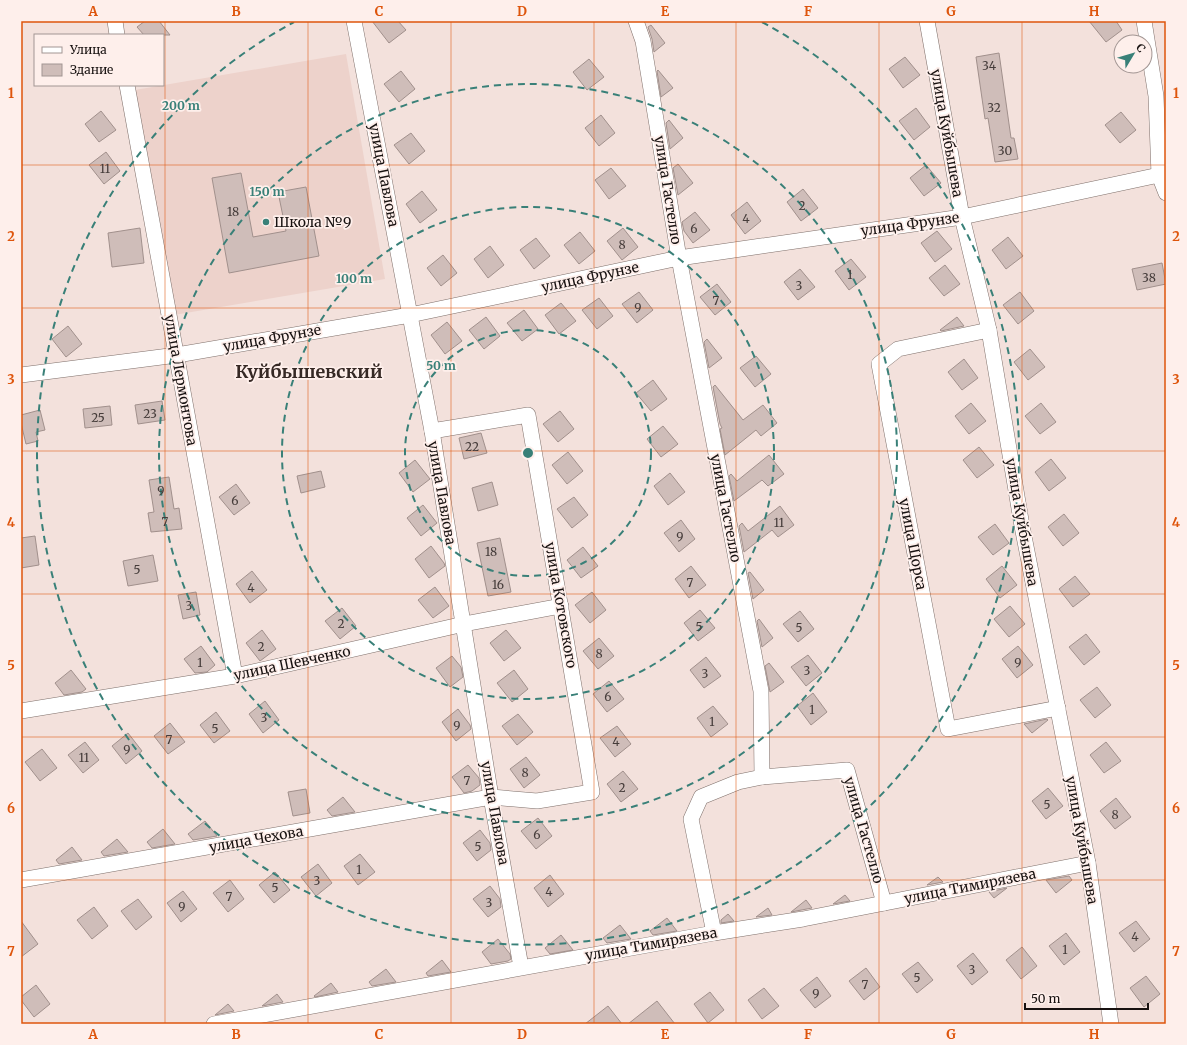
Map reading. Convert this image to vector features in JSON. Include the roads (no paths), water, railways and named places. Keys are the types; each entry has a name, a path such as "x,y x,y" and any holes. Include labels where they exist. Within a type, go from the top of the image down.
{"street":[{"path":"115,21 118,34"},
{"name":"улица Павлова","path":"354,21 432,431 491,797 521,967"},
{"name":"улица Гастелло","path":"636,21 643,41 679,258 761,692 762,777 847,770 884,903"},
{"name":"улица Куйбышева","path":"927,21 962,217 989,330 1022,526 1088,863 1111,1024"},
{"path":"1144,21 1156,96 1159,174 1166,193"},
{"name":"улица Лермонтова","path":"127,86 235,676"},
{"name":"улица Фрунзе","path":"21,375 176,355 410,315 679,258 962,217 1159,174"},
{"name":"улица Щорса","path":"989,330 898,349 879,364 880,371 948,730 1058,708"},
{"name":"улица Котовского","path":"432,431 528,415 592,792 537,801 491,797"},
{"name":"улица Шевченко","path":"21,711 235,676 464,624 561,606"},
{"path":"714,933 690,819 701,797 738,782 762,777"},
{"name":"улица Чехова","path":"21,880 491,797"},
{"name":"улица Тимирязева","path":"214,1024 521,967 802,919 1088,863"}],"place":[{"name":"Школа №9","path":"266,222"}],"district":[{"name":"Куйбышевский","path":"309,371"}]}
